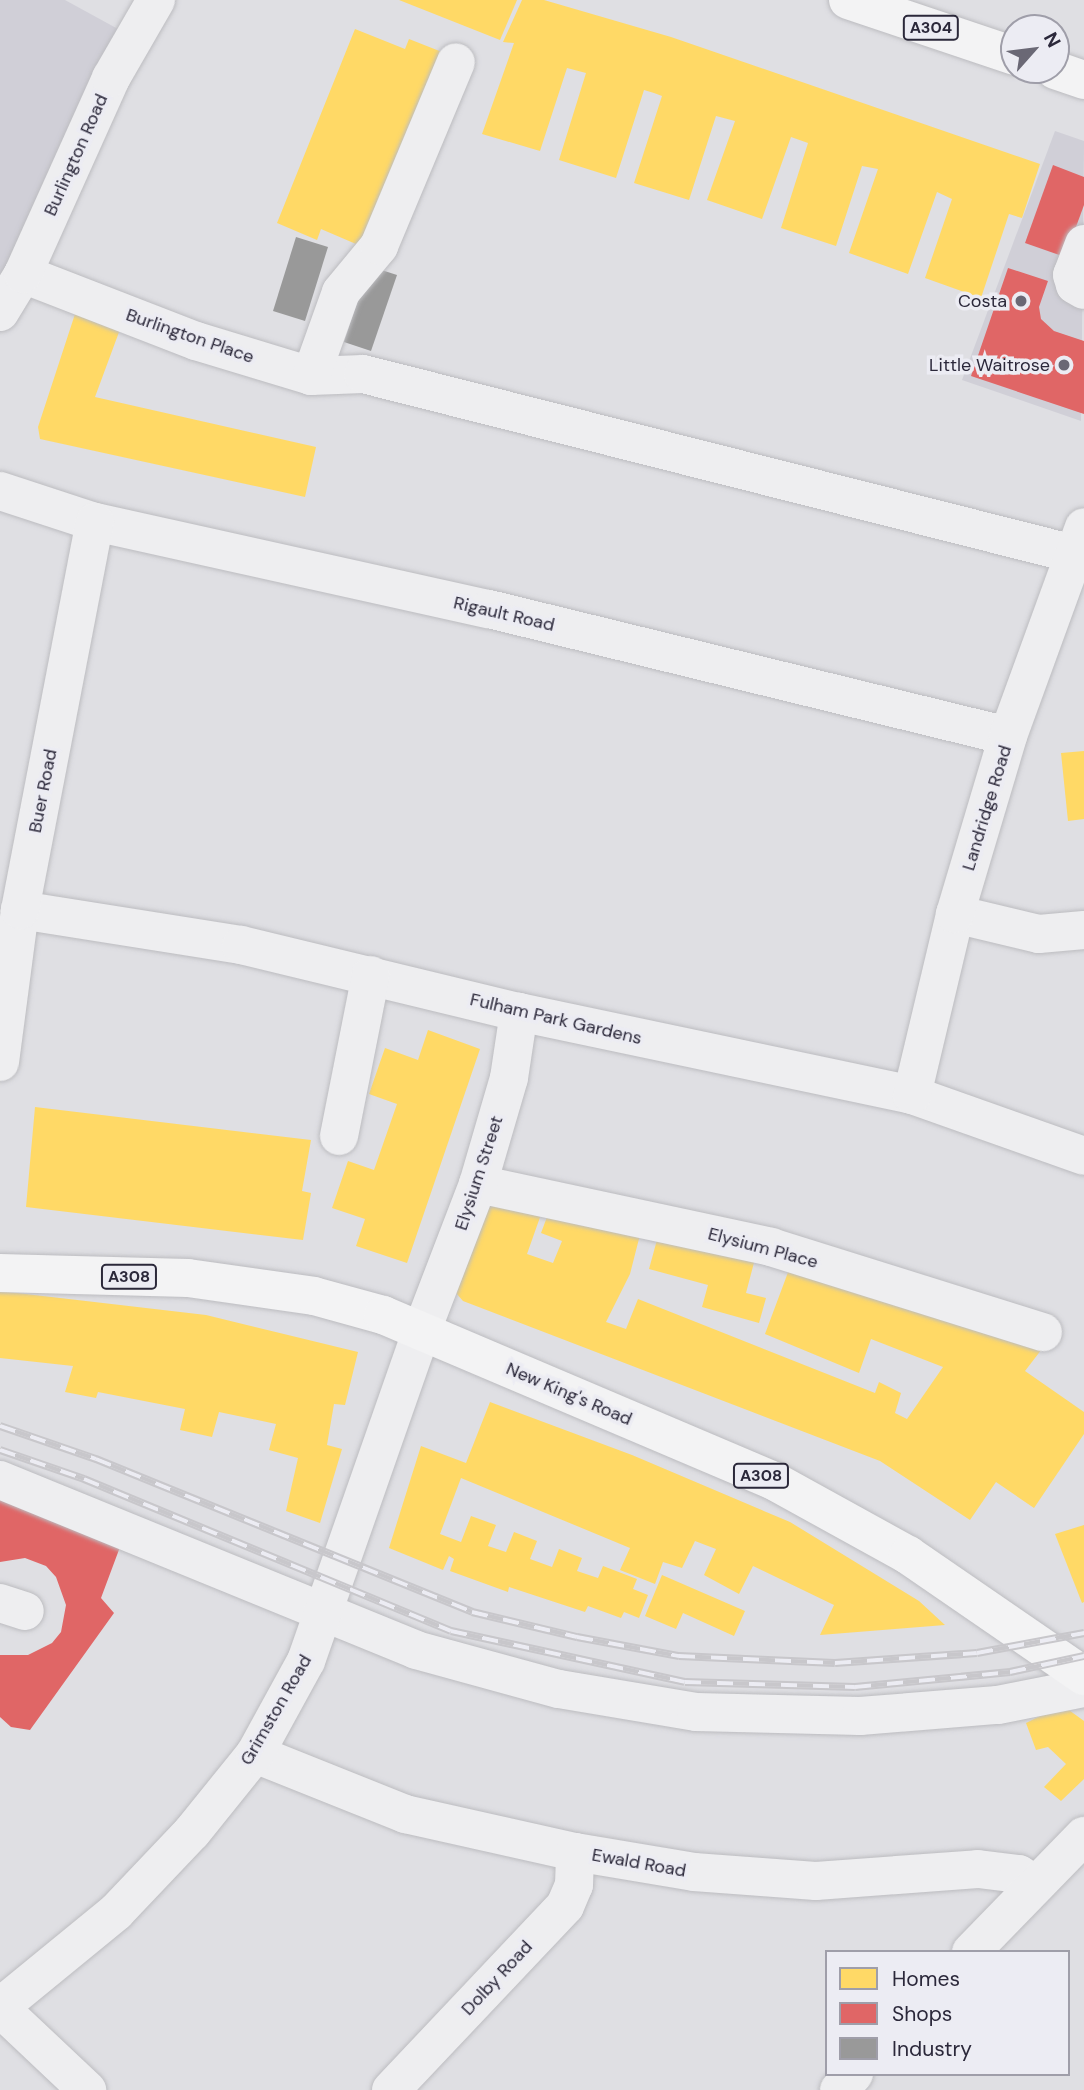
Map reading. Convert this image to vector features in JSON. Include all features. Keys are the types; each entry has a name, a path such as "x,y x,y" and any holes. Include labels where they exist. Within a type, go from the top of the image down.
{"main road":[{"name":"A304","path":"848,0 1000,51"},
{"name":"New King's Road","path":"0,1273 188,1278 314,1296 422,1330 774,1481 908,1555 1084,1676"}],"street":[{"name":"Burlington Road","path":"0,312 23,274 111,78 156,0"},
{"path":"311,376 341,292 379,246 456,62"},
{"path":"1084,244 1072,275 1075,285 1084,290"},
{"name":"Burlington Place","path":"23,274 195,341 311,376 363,374 1079,541"},
{"name":"Rigault Road","path":"0,491 95,522 489,609 1008,736"},
{"name":"Buer Road","path":"0,1062 20,910 95,522"},
{"name":"Landridge Road","path":"912,1095 955,914 1008,736 1079,541"},
{"name":"Fulham Park Gardens","path":"20,910 241,945 519,1012 912,1095 1084,1156"},
{"path":"955,914 1039,934 1084,930"},
{"path":"339,1136 371,975"},
{"name":"Elysium Street","path":"422,1330 478,1184 509,1078 519,1012"},
{"name":"Elysium Place","path":"478,1184 771,1247 1042,1332"},
{"name":"Grimston Road","path":"0,2008 116,1912 192,1832 255,1754 306,1661 422,1330"},
{"path":"0,1480 416,1650 559,1689 696,1713 860,1716 998,1705 1084,1688"},
{"name":"Ewald Road","path":"255,1754 405,1814 575,1852 694,1872 816,1881 978,1869 1019,1874 1035,1885"},
{"path":"973,1950 1084,1836"},
{"name":"Dolby Road","path":"391,2090 565,1906 574,1885 575,1852"},
{"path":"0,2008 87,2090"},
{"path":"839,2090 852,2076"}],"shaded area":[{"path":"0,0 65,0 118,29 0,279"},
{"path":"1055,131 1084,141 1081,421 962,380"}],"building: Homes":[{"path":"399,0 517,0 500,40"},
{"path":"522,0 544,0 671,37 1040,164 1022,218 1009,214 981,298 925,278 952,199 937,192 908,274 849,253 878,169 862,166 836,246 781,228 808,143 791,137 762,219 707,200 735,121 716,116 689,200 634,183 662,96 654,93 644,90 616,178 559,160 586,73 567,68 540,151 482,134 514,43 503,42"},
{"path":"355,29 405,49 409,39 442,52 363,247 321,229 317,240 277,223"},
{"path":"76,311 122,324 95,397 316,447 305,497 40,439 38,427"},
{"path":"1084,751 1084,819 1068,821 1061,753"},
{"path":"428,1030 480,1049 407,1263 356,1246 365,1219 332,1208 348,1161 374,1170 397,1104 369,1094 385,1048 418,1060"},
{"path":"35,1107 311,1140 302,1191 311,1193 303,1240 26,1207"},
{"path":"492,1200 544,1206 527,1254 553,1263 562,1241 541,1233 550,1209 642,1227 630,1274 606,1322 626,1329 638,1299 875,1393 879,1382 901,1393 895,1413 907,1419 943,1367 871,1339 859,1373 765,1334 790,1267 1045,1345 1025,1371 1084,1412 1084,1434 1034,1508 996,1482 970,1520 880,1461 463,1301 456,1293"},
{"path":"660,1229 756,1255 746,1293 766,1298 759,1323 702,1307 708,1285 649,1269"},
{"path":"0,1291 206,1315 358,1352 345,1405 334,1404 327,1445 342,1449 320,1523 286,1511 298,1458 269,1450 276,1424 219,1412 212,1437 180,1430 185,1409 98,1392 96,1398 65,1392 73,1366 0,1358"},
{"path":"490,1402 632,1455 790,1522 919,1601 945,1625 820,1635 834,1605 753,1566 739,1594 704,1575 716,1549 695,1541 682,1568 663,1562 655,1584 620,1570 630,1548 461,1478 440,1534 461,1542 471,1516 496,1525 488,1546 506,1552 514,1532 537,1541 530,1559 552,1567 559,1549 582,1558 577,1571 598,1578 603,1566 637,1579 633,1589 648,1595 639,1618 624,1612 621,1618 588,1606 585,1612 509,1587 508,1592 450,1571 454,1559 449,1556 443,1570 389,1548 421,1446 466,1463"},
{"path":"1084,1525 1084,1602 1082,1603 1055,1534"},
{"path":"662,1575 745,1611 734,1636 683,1613 676,1629 645,1616"},
{"path":"1062,1705 1084,1721 1084,1779 1061,1801 1044,1787 1066,1764 1048,1747 1036,1750 1026,1723"}],"building: Shops":[{"path":"1053,165 1084,177 1084,205 1065,257 1025,243"},
{"path":"1008,268 1048,281 1039,307 1041,319 1054,331 1084,341 1084,414 971,376"},
{"path":"0,1498 120,1547 101,1598 114,1613 30,1730 11,1727 0,1717 0,1655 28,1655 52,1643 61,1632 66,1605 56,1577 46,1566 25,1558 0,1562"}],"building: Industry":[{"path":"296,237 328,247 305,321 273,311"},
{"path":"369,266 397,275 371,351 344,342"}],"railway":[{"path":"0,1426 96,1459 472,1612 577,1637 679,1656 835,1663 977,1653 1084,1633"},
{"path":"0,1450 84,1479 451,1631 685,1682 855,1687 1010,1672 1084,1656"}],"place":[{"name":"Costa","path":"1021,301"},
{"name":"Little Waitrose","path":"1064,365"}]}
